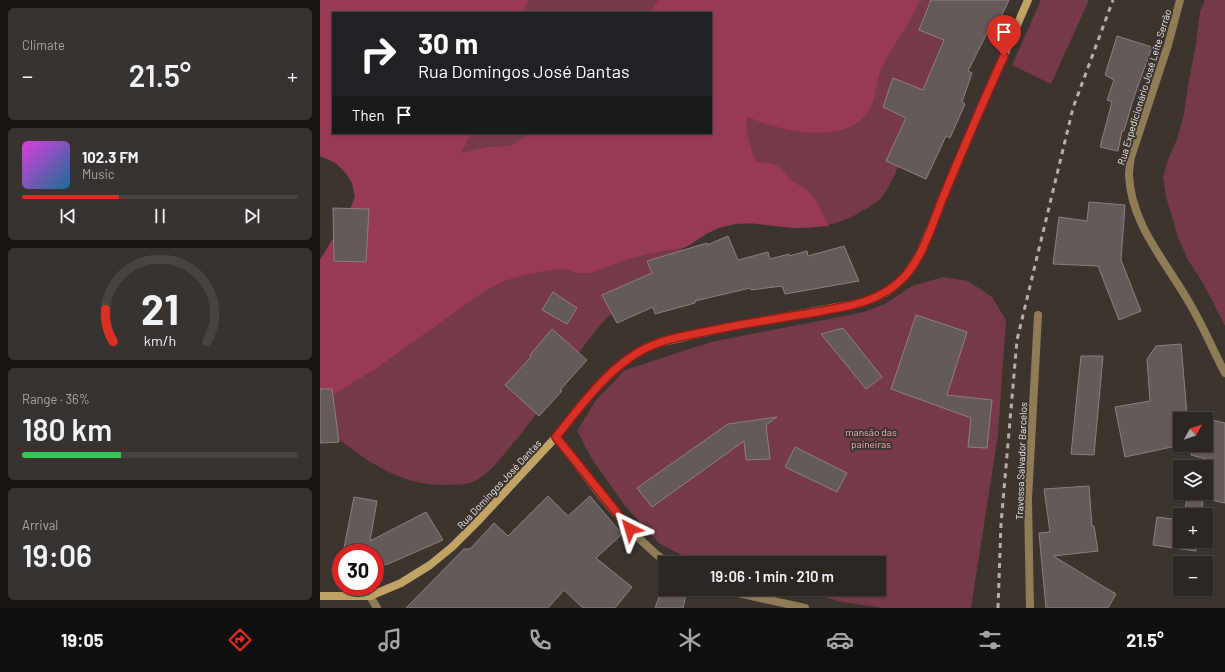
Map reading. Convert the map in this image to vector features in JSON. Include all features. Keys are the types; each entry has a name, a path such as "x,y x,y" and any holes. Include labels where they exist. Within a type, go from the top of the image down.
{"street":[{"name":"Rua Domingos José Dantas","path":"384,590 430,566 452,547 556,437 588,397 614,371 636,353 654,344 728,327 855,305 876,298 897,284 906,275 920,253 1028,0"},
{"name":"Rua Expedicionário José Leite Serrão","path":"1180,0 1168,45 1131,157 1129,174 1130,185 1136,211 1143,228 1190,304 1225,373"},
{"name":"Travessa Salvador Barcelos","path":"1030,608 1028,499 1038,315"},
{"path":"556,437 630,529 658,556"},
{"name":"Rua Domingos José Dantas","path":"320,596 332,596"},
{"path":"370,596 377,608"},
{"path":"752,596 806,608"}],"green space":[{"path":"320,0 960,0 896,172 890,185 878,201 856,215 840,222 823,226 796,228 751,224 729,225 707,233 683,249 649,277 603,322 574,359 530,423 498,462 481,477 468,484 431,484 398,476 383,469 354,451 327,429 320,260 349,212 355,197 352,183 345,172 336,163 320,156"},
{"path":"1041,0 1089,0 1051,84 1012,65"},
{"path":"1205,0 1225,0 1225,326 1203,283 1188,260 1179,240 1166,197 1163,177 1177,139 1184,114 1200,12"},
{"name":"mansão das paineiras","path":"943,277 968,281 992,297 1006,320 998,435 971,608 884,608 842,602 821,596 886,596 886,556 684,556 660,544 625,506 592,459 577,431 596,400 625,370 711,342 864,312 885,304 912,286"}],"shaded area":[{"path":"320,0 528,0 523,12 332,12 332,134 470,134 461,153 488,147 510,146 530,134 712,134 712,12 651,12 658,0 920,0 906,27 882,66 872,105 861,120 850,127 838,131 811,133 785,129 747,117 750,146 756,163 764,162 773,164 781,169 790,179 809,192 816,201 829,226 795,228 751,223 735,224 719,228 708,233 686,247 625,260 590,273 578,273 562,269 524,275 504,281 486,290 375,369 320,403 320,260 349,212 355,197 352,183 345,172 336,163 320,156"}],"building":[{"path":"931,0 1009,0 998,23 993,21 968,71 972,73 962,102 965,104 950,138 946,136 926,179 886,161 906,118 883,107 893,78 923,90 944,40 919,30"},
{"path":"1117,36 1152,47 1133,100 1124,131 1122,131 1118,151 1100,147 1112,102 1107,100 1114,80 1105,75"},
{"path":"1089,202 1125,205 1121,260 1141,311 1119,320 1098,266 1053,264 1059,217 1087,221"},
{"path":"333,208 369,209 366,262 334,261"},
{"path":"728,236 738,260 768,252 770,259 807,251 808,256 844,246 859,281 785,294 782,286 751,290 750,288 695,301 695,303 655,314 653,307 617,323 602,295 652,273 647,261 707,243 707,245"},
{"path":"553,292 577,308 567,324 542,310"},
{"path":"916,315 967,332 947,395 992,400 987,448 968,447 971,418 891,389"},
{"path":"843,328 882,377 866,389 821,334"},
{"path":"552,329 587,360 539,416 505,385 531,357 530,355"},
{"path":"1181,344 1187,412 1173,412 1173,447 1125,457 1115,407 1150,401 1147,359 1156,346"},
{"path":"1081,356 1103,356 1094,455 1071,454"},
{"path":"320,389 332,389 339,442 320,443"},
{"path":"777,417 766,425 770,459 746,460 744,441 652,507 637,488 728,424"},
{"path":"1213,420 1225,423 1225,503 1211,500 1213,500 1213,460 1206,460 1191,455 1192,452 1213,452"},
{"path":"795,447 847,473 837,492 785,467"},
{"path":"1089,486 1092,526 1094,526 1098,551 1053,556 1116,594 1108,608 1046,608 1039,533 1050,532 1044,489"},
{"path":"548,496 568,516 590,496 622,534 596,558 632,587 615,608 583,608 564,590 548,608 406,608 464,549 470,549 494,523 508,536"},
{"path":"354,497 377,501 370,541 426,512 443,540 384,565 384,544 345,544"},
{"path":"1187,500 1203,500 1202,508 1185,508"},
{"path":"1157,517 1173,519 1173,548 1153,545"},
{"path":"1174,548 1196,548 1196,551"},
{"path":"660,596 685,596 683,608 655,608"}],"railway":[{"path":"998,608 1001,524 1017,340 1073,108 1113,0"}],"route":[{"path":"630,529 587,478 556,437 588,397 614,371 636,353 654,344 728,327 855,305 876,298 897,284 913,266 920,253 1004,56"}]}
